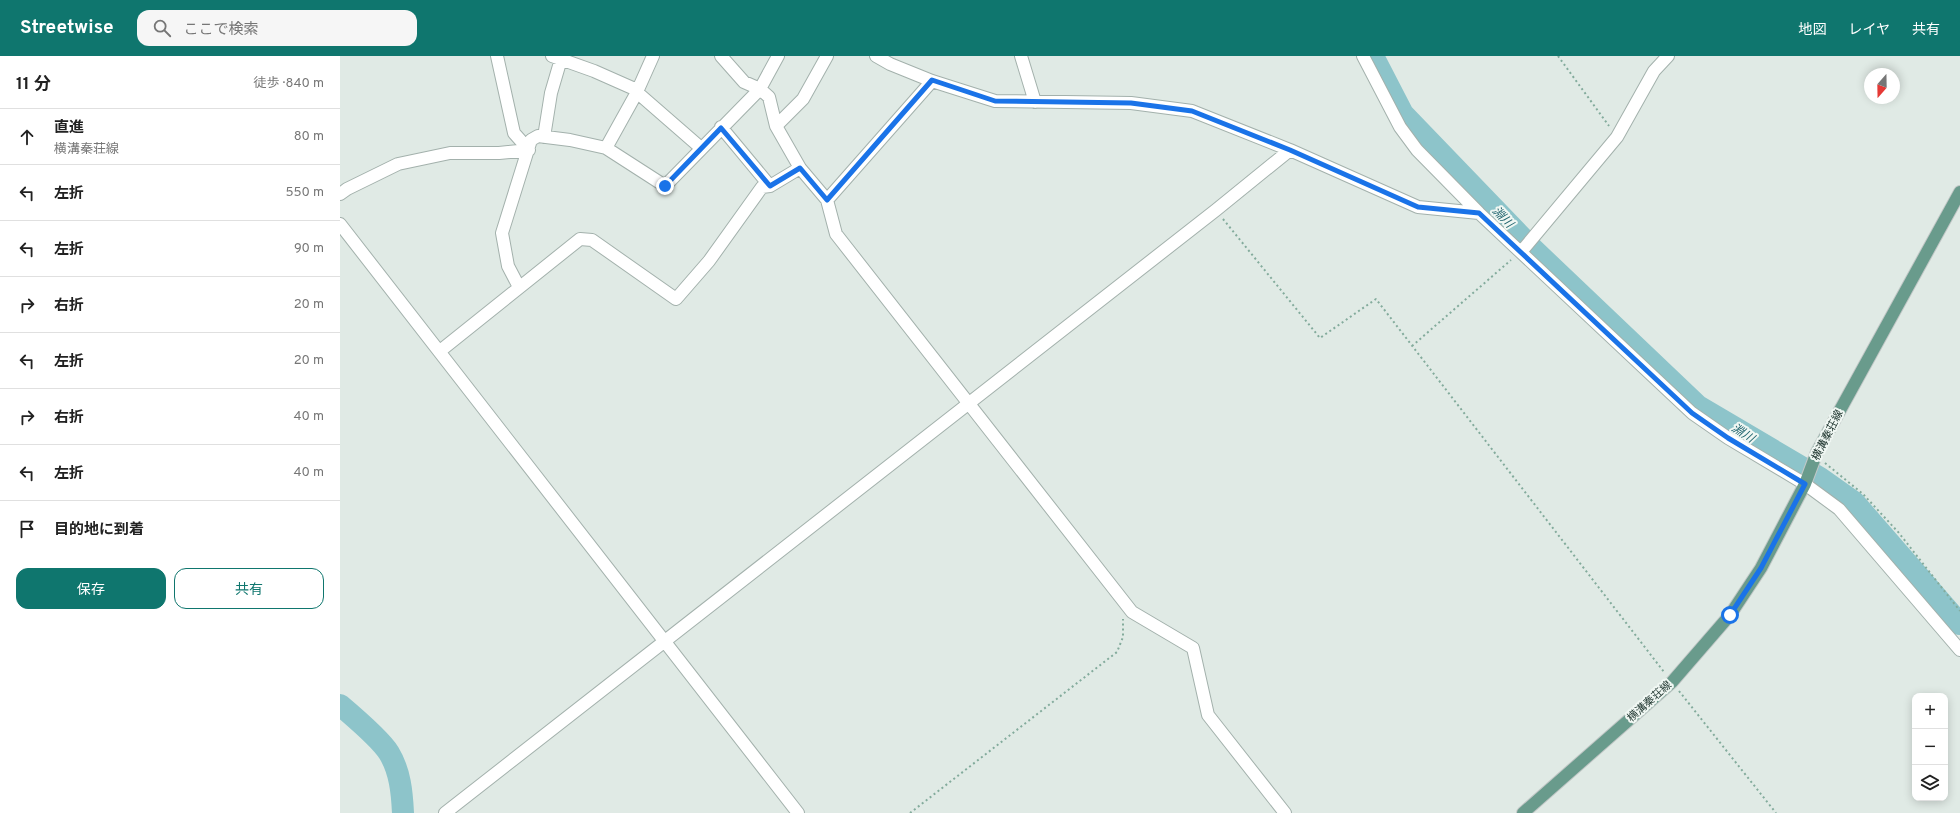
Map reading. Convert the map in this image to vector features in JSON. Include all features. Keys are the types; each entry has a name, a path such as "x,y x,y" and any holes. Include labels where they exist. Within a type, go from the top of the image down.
{"main road":[{"name":"横溝秦荘線","path":"1523,813 1672,682 1730,615 1761,568 1805,484 1817,452 1960,192"}],"street":[{"path":"497,56 514,133 529,150"},
{"path":"606,148 637,90 653,56"},
{"path":"721,56 744,82 760,89 769,97 776,126 800,168 827,200 836,234 1132,612 1193,648 1208,715 1285,813"},
{"path":"519,288 508,266 502,233 531,140 538,136 570,140 606,148 665,186 760,89 778,56"},
{"path":"776,126 803,99 827,56"},
{"path":"876,56 890,64 932,80 995,101 1131,103 1192,111 1290,150 1418,207 1479,213"},
{"path":"1021,56 1034,102"},
{"path":"1363,56 1400,127 1417,150 1479,213 1692,413 1728,438 1805,484 1839,509 1960,650"},
{"path":"1521,252 1617,137 1654,71 1668,56"},
{"path":"544,137 557,58 594,71 637,90 639,94 701,148"},
{"path":"827,200 932,80"},
{"path":"721,128 770,186"},
{"path":"340,194 347,189 398,164 450,153 500,153 529,150"},
{"path":"446,813 1216,210 1290,150"},
{"path":"440,351 580,239 592,240 676,299 709,261 762,187 770,186 800,168"},
{"path":"340,224 798,813"}],"path":[{"path":"1558,56 1617,137"},
{"path":"1216,210 1320,338 1376,299 1672,682 1776,813"},
{"path":"1412,346 1521,252"},
{"path":"1817,452 1827,466 1863,494 1899,533 1960,611"},
{"path":"910,813 1117,652 1123,637 1123,600"}],"waterway":[{"name":"淵川","path":"1373,56 1403,114 1533,249 1698,406 1820,478 1854,502 1960,624"},
{"path":"340,705 373,735 389,753 398,774 403,813"}],"route":[{"path":"665,186 721,128 737,149 770,186 800,168 827,200 932,80 995,101 1131,103 1192,111 1290,150 1418,207 1479,213 1692,413 1728,438 1805,484 1761,568 1730,615"}]}
